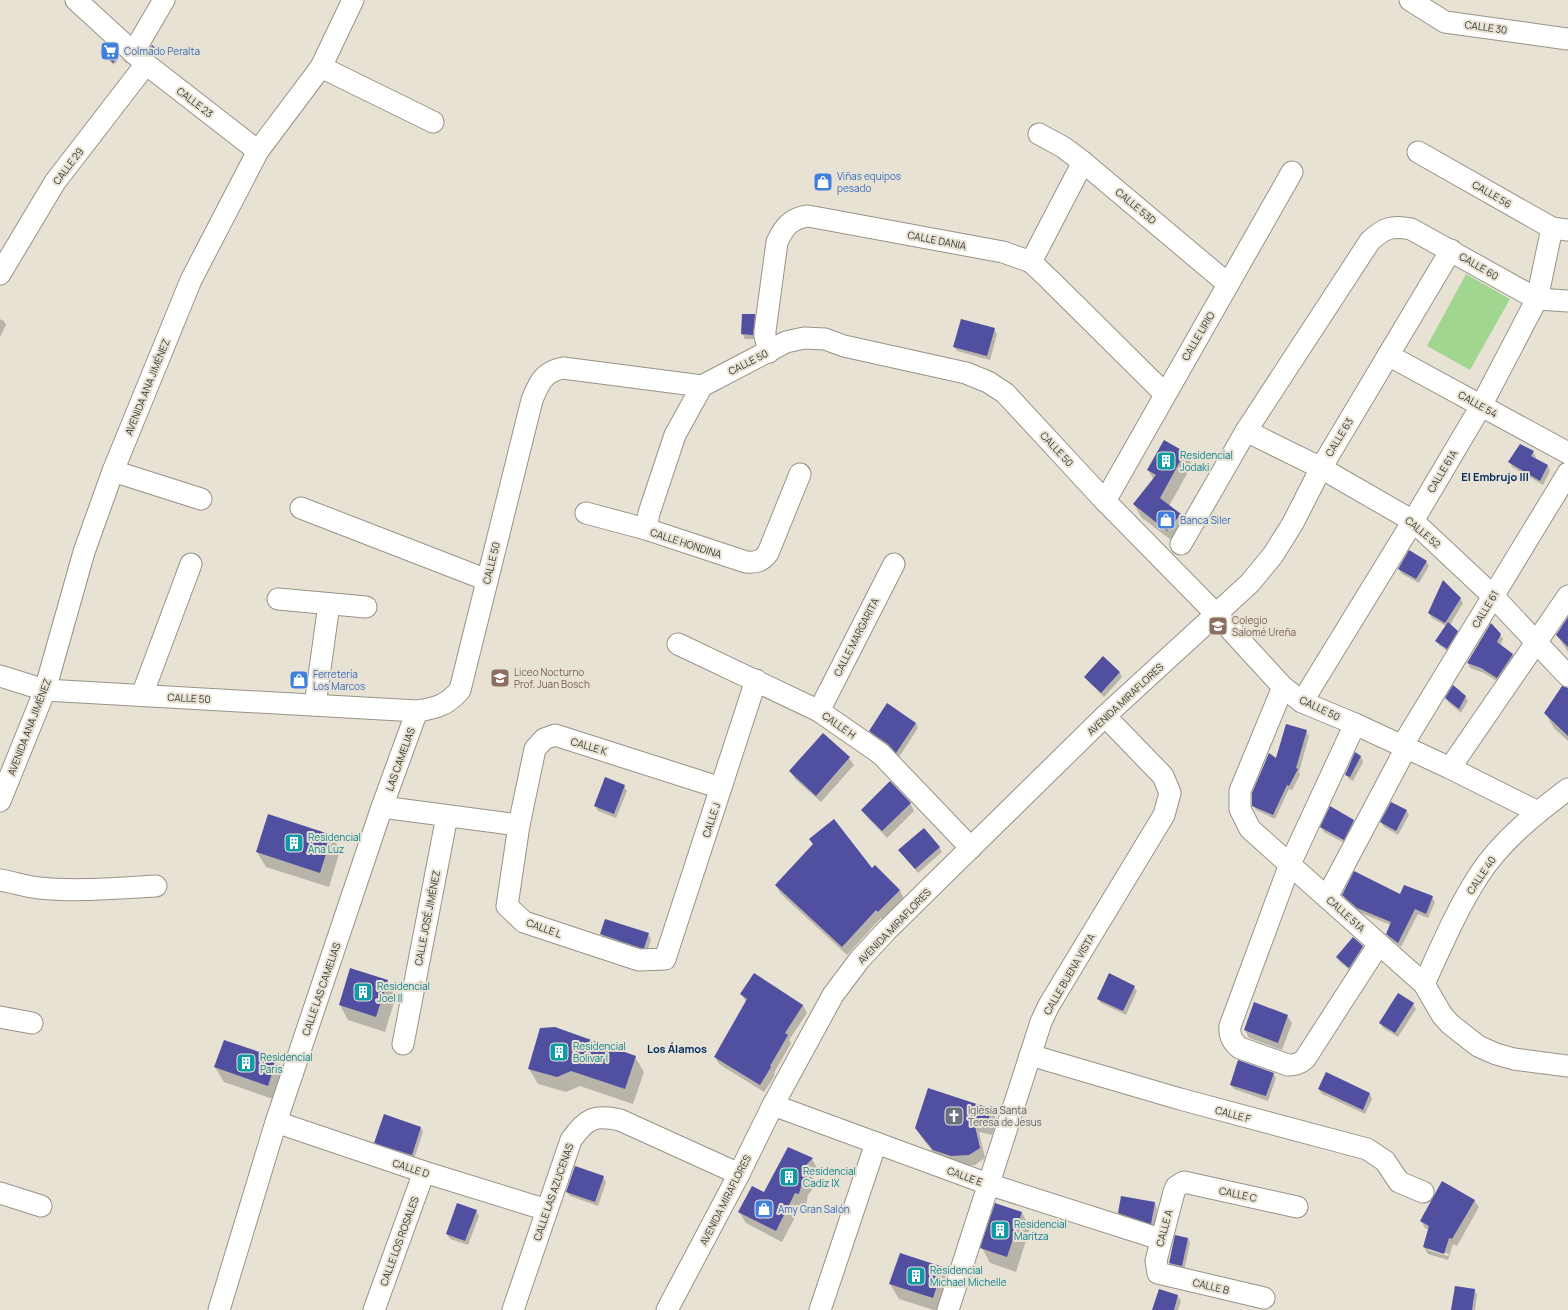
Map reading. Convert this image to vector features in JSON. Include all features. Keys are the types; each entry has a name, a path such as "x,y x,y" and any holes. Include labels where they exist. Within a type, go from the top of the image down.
{"street":[{"name":"CALLE 23","path":"76,0 139,59 258,151"},
{"path":"139,59 164,0"},
{"name":"AVENIDA ANA JIMÉNEZ","path":"0,801 45,690 84,552 113,472 191,280 258,151 321,67 353,0"},
{"name":"CALLE 30","path":"1410,0 1445,22 1568,39"},
{"name":"CALLE 29","path":"0,274 55,182 139,59"},
{"path":"321,67 432,122"},
{"name":"CALLE 53D","path":"1039,134 1063,147 1083,162 1228,284"},
{"name":"CALLE 56","path":"1418,152 1560,229"},
{"path":"1031,262 1083,162"},
{"name":"CALLE LIRIO","path":"1105,501 1292,172"},
{"name":"CALLE DANIA","path":"769,352 765,331 778,242 782,232 798,218 808,216 1003,252 1031,262 1165,394"},
{"name":"CALLE 60","path":"1246,432 1370,241 1380,232 1391,228 1400,227 1411,229 1537,299 1568,301"},
{"name":"CALLE 61A","path":"1302,702 1413,521 1481,406 1537,299 1560,229"},
{"name":"CALLE 63","path":"1216,614 1250,583 1273,555 1293,522 1321,468 1451,250"},
{"name":"CALLE 50","path":"0,676 45,690 417,711 434,709 451,700 460,690 486,580 532,400 537,387 544,376 552,370 563,368 702,386 786,342 804,338 825,339 844,346 966,373 988,382 1005,393 1105,501 1216,614 1283,687 1302,702 1355,724 1450,768 1538,812"},
{"name":"CALLE 54","path":"1388,355 1568,453"},
{"name":"CALLE HONDINA","path":"702,386 675,435 649,513 646,529 746,562 758,562 768,553 800,474"},
{"path":"1181,544 1246,432"},
{"name":"CALLE 52","path":"1246,432 1321,468 1413,521 1493,596 1568,676"},
{"path":"113,472 200,499"},
{"name":"CALLE 61","path":"1327,897 1404,747 1568,473"},
{"path":"301,508 486,580"},
{"path":"586,513 646,529"},
{"path":"142,695 190,564"},
{"name":"CALLE MARGARITA","path":"819,711 894,564"},
{"path":"1450,768 1568,596"},
{"path":"278,600 366,607"},
{"path":"315,705 329,604"},
{"name":"AVENIDA MIRAFLORES","path":"667,1310 739,1174 773,1105 833,995 860,959 887,930 1105,716 1216,614"},
{"name":"CALLE H","path":"678,644 819,711 881,754 971,848"},
{"name":"CALLE J","path":"665,958 756,680"},
{"name":"CALLE 51A","path":"1283,687 1240,791 1240,810 1250,829 1424,984 1442,1015 1450,1024 1478,1046 1496,1054 1568,1066"},
{"name":"LAS CAMELIAS","path":"382,807 417,711"},
{"name":"CALLE BUENA VISTA","path":"948,1310 1030,1055 1049,1005 1164,815 1168,804 1170,793 1163,776 1105,716"},
{"path":"1355,724 1290,864 1230,1026 1230,1032 1235,1044 1240,1048 1288,1064 1295,1065 1300,1063 1305,1059 1379,944"},
{"name":"CALLE K","path":"519,825 535,748 544,739 555,736 721,788"},
{"name":"CALLE 40","path":"1424,984 1460,908 1479,874 1499,849 1538,812 1568,789"},
{"path":"382,807 519,825"},
{"name":"CALLE LAS CAMELIAS","path":"219,1310 276,1122 382,807"},
{"name":"CALLE JOSÉ JIMÉNEZ","path":"403,1044 447,816"},
{"name":"CALLE L","path":"519,825 507,906 524,922 639,960 665,958"},
{"path":"0,880 38,888 66,890 156,886"},
{"path":"0,1017 32,1023"},
{"name":"CALLE F","path":"1030,1055 1180,1099 1366,1149 1385,1161 1399,1182 1423,1192"},
{"name":"CALLE E","path":"773,1105 988,1184 1160,1240"},
{"name":"CALLE LAS AZUCENAS","path":"513,1310 571,1140 580,1127 592,1118 606,1117 620,1120 739,1174"},
{"name":"CALLE D","path":"276,1122 424,1172 547,1210"},
{"path":"820,1310 876,1143"},
{"name":"CALLE LOS ROSALES","path":"374,1310 424,1172"},
{"name":"CALLE C","path":"1179,1184 1184,1182 1297,1207"},
{"name":"CALLE A","path":"1158,1273 1156,1261 1160,1240 1174,1192 1179,1184"},
{"path":"0,1193 41,1206"},
{"name":"CALLE B","path":"1158,1273 1264,1298"}],"green space":[{"path":"1466,274 1510,299 1470,370 1427,346"}],"building":[{"name":"Colmado Peralta","path":"106,44 119,56 113,63 100,52"},
{"path":"152,45 156,48 152,53 149,50"},
{"path":"742,314 755,314 753,335 741,334"},
{"path":"961,319 995,328 987,356 953,347"},
{"path":"1164,440 1185,452 1160,498 1181,514 1167,531 1133,504 1156,475 1147,470"},
{"path":"1520,444 1534,451 1531,456 1548,465 1540,481 1508,462"},
{"path":"1409,550 1427,561 1416,579 1398,569"},
{"path":"1443,580 1461,598 1445,623 1428,613"},
{"path":"1568,617 1568,647 1556,635"},
{"path":"1448,622 1458,631 1447,649 1435,641"},
{"path":"1491,623 1501,634 1497,642 1513,654 1497,678 1481,668 1467,663"},
{"path":"1103,656 1120,672 1101,693 1084,677"},
{"path":"1453,685 1466,696 1459,709 1445,698"},
{"path":"1562,686 1568,688 1568,736 1544,713"},
{"path":"887,703 916,723 896,753 888,744 869,731"},
{"path":"1286,724 1307,730 1296,768 1298,769 1289,786 1287,785 1273,815 1252,806 1252,793 1269,753 1276,758"},
{"path":"823,733 850,757 816,796 789,771"},
{"path":"1355,752 1361,756 1350,777 1345,775"},
{"path":"605,777 625,785 614,814 594,806"},
{"path":"890,781 911,803 882,831 861,810"},
{"path":"1391,802 1407,810 1396,831 1380,822"},
{"path":"1330,806 1354,820 1344,840 1320,827"},
{"name":"Residencial Ana Luz","path":"268,814 332,835 320,873 256,852"},
{"path":"834,819 872,868 875,865 900,890 878,912 876,910 842,947 775,885 813,844 809,839"},
{"path":"924,828 940,847 915,869 898,850"},
{"path":"1354,871 1400,894 1404,885 1433,896 1426,914 1415,909 1398,943 1386,934 1391,922 1357,908 1342,895"},
{"path":"605,919 649,933 644,948 600,934"},
{"path":"1353,937 1363,946 1349,968 1336,957"},
{"name":"Residencial Joel II","path":"350,968 388,980 376,1017 339,1005"},
{"path":"754,973 803,1005 785,1033 788,1035 760,1085 714,1057 747,999 740,994"},
{"path":"1109,973 1135,986 1123,1011 1097,999"},
{"path":"1398,993 1414,1003 1395,1033 1379,1023"},
{"path":"1254,1002 1288,1015 1278,1043 1244,1030"},
{"path":"555,1027 636,1056 625,1089 571,1071 557,1077 528,1069 540,1028"},
{"name":"Residencial Paris","path":"224,1040 277,1058 268,1086 214,1067"},
{"path":"1238,1060 1274,1073 1266,1096 1230,1085"},
{"path":"1326,1072 1370,1093 1363,1110 1318,1089"},
{"name":"Iglesia Santa Teresa de Jesus","path":"928,1088 992,1109 986,1126 974,1122 980,1148 969,1155 951,1156 933,1150 915,1128"},
{"path":"384,1114 421,1127 412,1155 374,1143"},
{"path":"788,1147 813,1158 806,1165 810,1172 802,1183 799,1194 795,1193 776,1231 738,1212 752,1186 764,1192"},
{"path":"575,1166 604,1176 595,1202 566,1192"},
{"path":"1442,1181 1475,1200 1452,1239 1449,1238 1444,1254 1423,1247 1429,1226 1420,1221"},
{"path":"1121,1196 1155,1202 1151,1224 1118,1213"},
{"path":"457,1203 477,1210 465,1241 446,1234"},
{"name":"Residencial Maritza","path":"995,1203 1022,1212 1007,1257 980,1248"},
{"path":"1175,1235 1188,1238 1182,1266 1169,1263"},
{"name":"Residencial Michael Michelle","path":"900,1253 943,1267 933,1298 889,1284"},
{"path":"1455,1286 1475,1289 1472,1310 1451,1310"},
{"path":"1159,1289 1178,1295 1174,1310 1152,1310"}],"place":[{"name":"Colmado Peralta","path":"110,51"},
{"name":"Viñas equipos pesado","path":"823,182"},
{"name":"Residencial Jodaki","path":"1166,461"},
{"name":"Banca Siler","path":"1166,520"},
{"name":"Colegio Salomé Ureña","path":"1218,626"},
{"name":"Liceo Nocturno Prof. Juan Bosch","path":"500,678"},
{"name":"Ferretería Los Marcos","path":"299,680"},
{"name":"Residencial Ana Luz","path":"294,843"},
{"name":"Residencial Joel II","path":"363,992"},
{"name":"Residencial Bolivar I","path":"559,1052"},
{"name":"Residencial Paris","path":"246,1063"},
{"name":"Iglesia Santa Teresa de Jesus","path":"954,1116"},
{"name":"Residencial Cadiz IX","path":"789,1177"},
{"name":"Amy Gran Salón","path":"764,1209"},
{"name":"Residencial Maritza","path":"1000,1230"},
{"name":"Residencial Michael Michelle","path":"916,1276"}],"district":[{"name":"El Embrujo III","path":"1495,477"},
{"name":"Los Álamos","path":"677,1049"}]}
